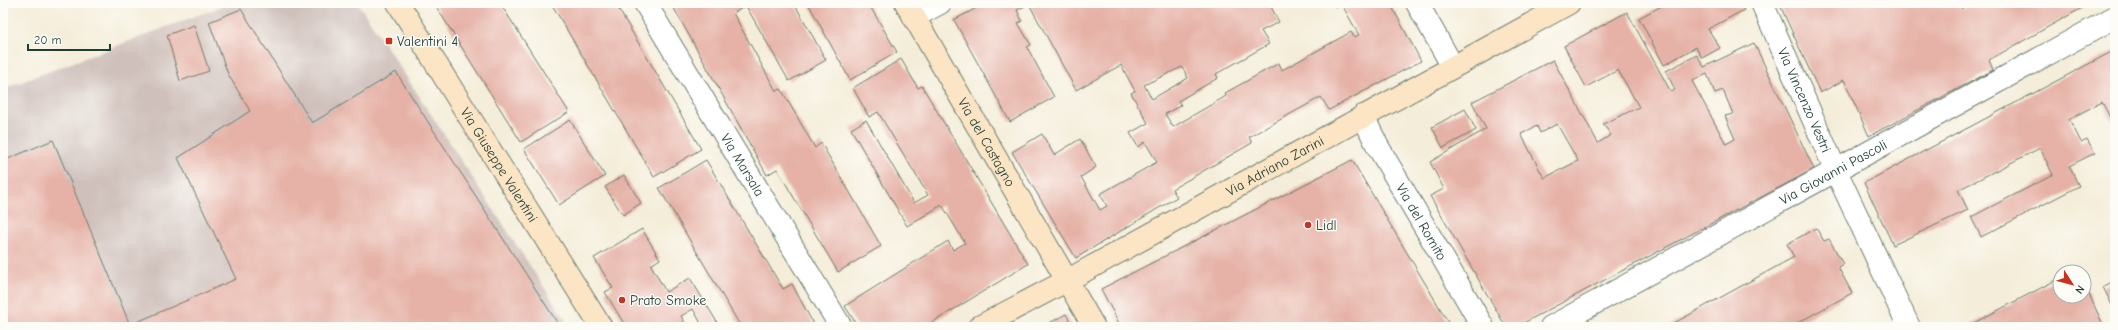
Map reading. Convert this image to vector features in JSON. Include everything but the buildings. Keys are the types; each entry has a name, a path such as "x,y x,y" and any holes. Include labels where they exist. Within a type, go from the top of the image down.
{"street":[{"name":"Via Giuseppe Valentini","path":"398,3 602,327"},
{"name":"Via Marsala","path":"645,3 841,327"},
{"path":"910,10 940,3"},
{"path":"1417,3 1453,67"},
{"name":"Via Adriano Zarini","path":"980,327 1068,280 1569,3"},
{"name":"Via Vincenzo Vestri","path":"1762,3 1836,170 1909,327"},
{"name":"Via del Castagno","path":"910,10 1094,327"},
{"name":"Via Giovanni Pascoli","path":"1551,327 2115,17"},
{"name":"Via del Romito","path":"1363,116 1377,145 1483,327"}],"shaded area":[{"path":"230,3 358,3 570,327 3,327 3,89"}],"place":[{"name":"Valentini 4","path":"389,41"},
{"name":"Lidl","path":"1308,225"},
{"name":"Prato Smoke","path":"622,300"}]}
